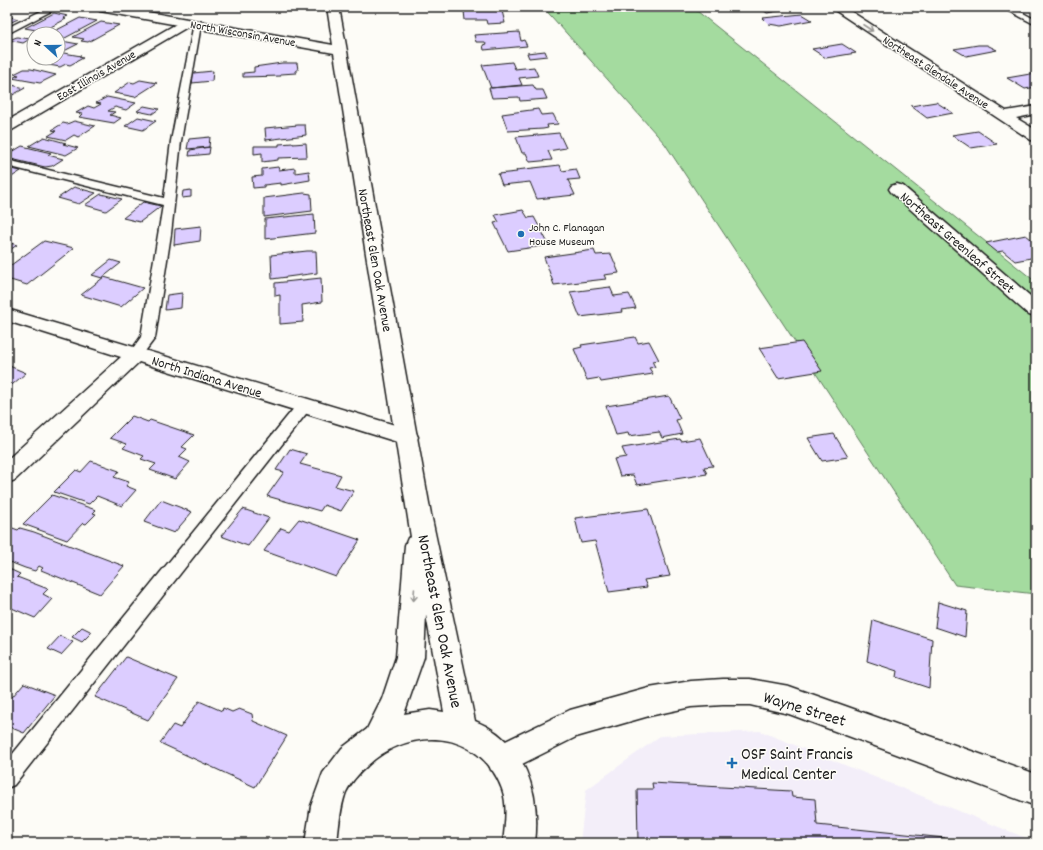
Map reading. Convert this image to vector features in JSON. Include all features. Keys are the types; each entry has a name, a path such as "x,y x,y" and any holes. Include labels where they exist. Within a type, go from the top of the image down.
{"street":[{"name":"North Wisconsin Avenue","path":"100,7 340,50"},
{"name":"Northeast Glendale Avenue","path":"836,7 1036,137"},
{"path":"237,32 290,37 308,37 321,32 331,25 334,10"},
{"name":"Northeast Glen Oak Avenue","path":"334,10 419,514 462,729"},
{"name":"East Illinois Avenue","path":"7,127 191,24"},
{"path":"1003,116 1036,110"},
{"name":"Northeast Greenleaf Street","path":"897,189 1036,311"},
{"name":"North Indiana Avenue","path":"7,315 406,437"},
{"path":"7,474 135,355"},
{"name":"Northeast Glen Oak Avenue","path":"378,738 395,702 410,657 419,514"},
{"name":"Wayne Street","path":"502,759 570,724 649,702 691,694 750,692 789,700 1036,790"},
{"path":"321,843 324,814 334,783 353,757 378,738 406,727 434,723 462,729 484,741 502,759 516,783 522,812 519,843"}],"lane":[{"path":"7,31 55,7"},
{"path":"1006,7 1036,23"},
{"path":"135,355 148,338 165,234 191,24"},
{"path":"7,163 169,203"},
{"path":"7,778 304,406"}],"shaded area":[{"name":"OSF Saint Francis Medical Center","path":"760,731 1036,843 580,843 586,790 660,736"}],"green space":[{"path":"543,7 692,7 1036,282 1036,594 955,585 665,144"}],"building":[{"path":"501,7 505,23 487,24 486,20 465,20 464,11"},
{"path":"759,7 792,7 793,8 767,13"},
{"path":"54,13 68,16 63,18 66,19 52,26 29,26"},
{"path":"802,14 812,20 781,26 769,24 763,18"},
{"path":"7,15 12,16 11,17 18,19 7,24"},
{"path":"80,18 97,21 66,37 66,26 65,26"},
{"path":"101,22 119,25 88,42 81,41 84,39 73,37"},
{"path":"519,32 521,41 524,40 527,46 484,50 483,45 486,44 485,42 476,42 474,35"},
{"path":"17,37 26,38 26,41 23,43 9,40"},
{"path":"66,42 78,44 66,50"},
{"path":"842,44 856,53 826,58 812,49"},
{"path":"987,45 997,50 966,56 954,49"},
{"path":"545,51 547,56 529,58 527,53"},
{"path":"66,53 81,56 79,57 83,58 70,65 66,64"},
{"path":"512,62 515,69 534,67 538,76 519,78 522,85 491,88 482,65"},
{"path":"282,63 297,63 298,70 296,70 296,73 281,74 281,76 243,77 243,73 254,72 254,67"},
{"path":"24,69 31,69 56,75 40,83 12,78 19,75 14,74"},
{"path":"213,71 212,81 192,83 193,73"},
{"path":"1036,73 1036,87 1025,89 1007,78"},
{"path":"140,80 157,83 135,97 114,93 130,82 134,83"},
{"path":"7,84 25,88 9,97 7,96"},
{"path":"533,85 536,90 543,90 547,99 520,101 519,97 492,98 489,88"},
{"path":"107,97 136,103 126,110 115,107 108,111 115,112 110,115 121,118 114,123 79,117 82,114 76,113 88,106 94,108 101,104 96,103"},
{"path":"936,102 953,113 927,118 911,106"},
{"path":"144,106 159,109 152,114 137,111"},
{"path":"538,109 541,115 553,114 558,124 547,125 548,128 543,129 508,131 502,114"},
{"path":"138,117 156,121 143,130 125,126"},
{"path":"74,121 95,126 78,137 74,135 66,140 48,136 56,131 52,130 63,123 67,124"},
{"path":"305,125 306,135 266,140 265,128"},
{"path":"978,131 997,144 971,148 952,135"},
{"path":"559,133 566,148 548,151 552,160 530,162 526,153 522,153 516,137"},
{"path":"44,137 78,148 66,155 29,146"},
{"path":"210,137 209,147 187,149 189,139"},
{"path":"306,143 307,157 278,158 278,160 262,162 262,153 254,154 254,146 279,146 279,144"},
{"path":"22,146 51,153 48,155 63,159 52,166 45,167 7,158 7,155"},
{"path":"210,147 209,154 189,156 190,150"},
{"path":"560,165 562,171 576,169 580,179 568,180 575,195 537,199 530,182 502,185 498,174 517,172 516,170"},
{"path":"278,167 279,170 295,168 295,173 309,171 310,180 281,185 281,183 264,185 264,187 253,188 252,177 262,176 262,169"},
{"path":"7,168 21,171 7,180"},
{"path":"74,187 96,193 79,204 58,198"},
{"path":"191,190 191,197 182,198 183,191"},
{"path":"304,193 311,194 312,211 264,217 264,198"},
{"path":"101,194 122,199 106,211 85,205"},
{"path":"143,202 161,206 140,222 123,218"},
{"name":"John C. Flanagan House Museum","path":"523,210 528,218 534,217 549,245 508,251 494,223 499,222 495,215"},
{"path":"314,214 315,233 265,239 265,219"},
{"path":"201,226 200,241 174,245 175,229"},
{"path":"1026,235 1036,243 1036,257 1015,261 1003,251 997,252 986,243"},
{"path":"44,241 74,248 27,285 7,279 7,268"},
{"path":"7,242 17,245 7,252"},
{"path":"594,250 596,255 611,254 619,273 604,275 606,279 554,285 544,257"},
{"path":"316,251 317,273 272,279 271,255"},
{"path":"111,260 121,263 102,278 92,275"},
{"path":"104,277 143,288 121,307 81,295"},
{"path":"321,278 322,302 302,305 303,322 280,324 280,295 275,296 275,283"},
{"path":"610,287 614,296 629,294 636,308 621,310 622,312 580,317 570,292"},
{"path":"182,293 181,308 165,310 167,295"},
{"path":"635,337 638,343 649,341 659,360 652,361 655,367 649,368 653,374 601,382 599,378 587,380 574,349 582,347 581,345"},
{"path":"802,342 822,371 778,378 759,348"},
{"path":"7,365 26,373 7,389"},
{"path":"669,396 680,419 676,420 682,434 662,438 659,432 629,436 628,433 616,435 606,406"},
{"path":"132,416 148,422 150,420 194,435 182,447 187,449 179,457 190,462 175,479 150,470 156,464 141,459 144,456 123,448 127,444 110,438"},
{"path":"834,434 848,457 822,461 808,438"},
{"path":"700,438 713,466 704,467 707,474 637,485 633,475 620,476 614,459 626,457 622,448 680,439 681,441"},
{"path":"290,449 307,454 300,464 341,475 335,486 354,491 341,511 324,505 320,511 267,496 284,472 276,470"},
{"path":"91,461 119,471 114,477 129,482 126,486 136,490 122,506 97,496 89,504 54,492 76,470 81,472"},
{"path":"52,495 96,510 93,513 96,514 86,524 83,523 67,540 23,524"},
{"path":"161,500 192,512 174,533 144,522"},
{"path":"243,509 269,518 248,546 221,536"},
{"path":"648,509 670,576 644,580 647,587 609,592 595,541 581,543 575,518"},
{"path":"299,519 360,540 336,577 264,551 281,528 289,531"},
{"path":"10,527 18,530 20,528 34,532 124,566 100,594 41,570 43,568 39,566 35,571 7,561 7,530"},
{"path":"7,568 20,574 17,577 48,589 43,594 52,599 35,618 7,606"},
{"path":"938,602 967,611 965,637 935,627"},
{"path":"873,620 932,639 929,688 896,677 897,671 867,661"},
{"path":"82,627 92,632 82,642 72,637"},
{"path":"60,636 73,642 61,655 48,649"},
{"path":"126,657 178,679 148,720 95,697"},
{"path":"24,683 55,695 24,733 7,726 7,703"},
{"path":"199,701 222,711 223,708 232,712 239,709 252,714 253,721 287,736 255,787 160,743 173,725 180,728"},
{"path":"652,783 791,791 792,797 815,799 817,825 945,838 946,843 638,843 637,789 653,789"}],"place":[{"name":"John C. Flanagan House Museum","path":"521,234"},
{"name":"OSF Saint Francis Medical Center","path":"732,763"}]}
